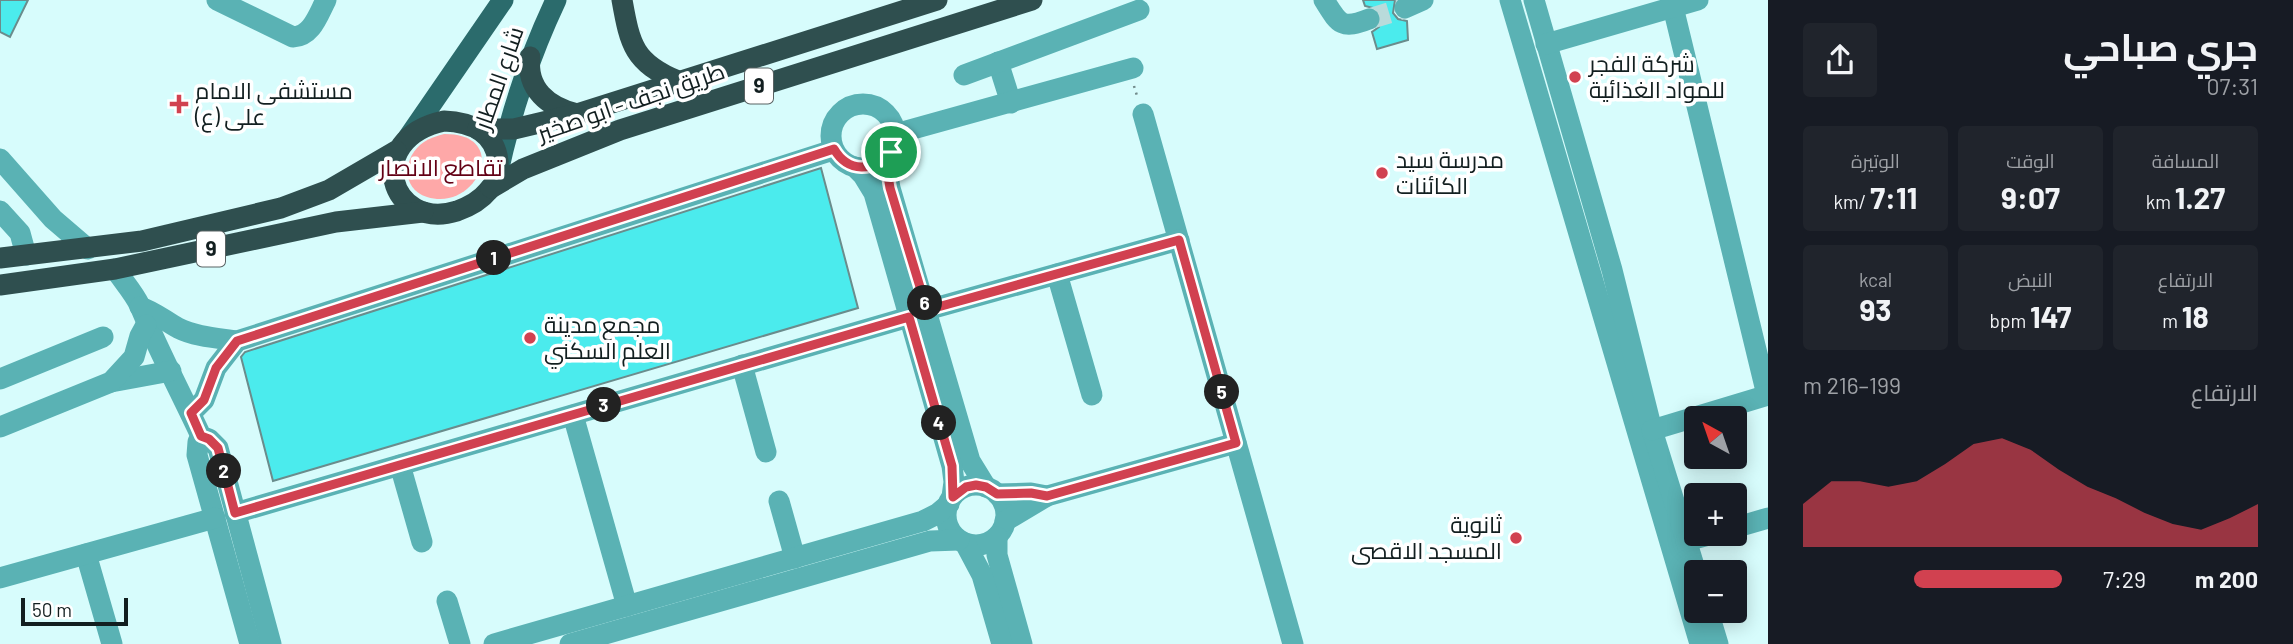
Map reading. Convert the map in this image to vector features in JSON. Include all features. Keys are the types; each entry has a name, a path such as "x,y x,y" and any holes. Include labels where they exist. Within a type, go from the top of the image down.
{"highway":[{"path":"622,0 637,53 651,68 678,81"},
{"name":"طريق نجف - ابو صخير","path":"478,128 507,130 531,127 937,0"},
{"name":"طريق نجف - ابو صخير","path":"494,181 620,130 1032,0"},
{"path":"530,57 529,69 538,92 553,106 577,114"},
{"name":"9","path":"0,258 142,241 281,208 329,190 402,145 424,127 444,121 456,121 478,128"},
{"path":"478,128 494,145 498,158 494,181"},
{"path":"402,145 392,171 405,201 423,212"},
{"name":"9","path":"0,285 115,270 336,222 423,212 441,214 464,208 494,181"}],"main road":[{"name":"شارع المطار","path":"402,145 503,0"},
{"name":"شارع المطار","path":"494,181 530,57 556,0"}],"street":[{"path":"217,0 293,37 306,34 326,0"},
{"path":"1324,0 1336,19 1345,25 1351,26 1368,19"},
{"path":"1510,0 1602,273 1684,534"},
{"path":"1534,0 1602,273 1684,561"},
{"path":"1546,44 1698,0"},
{"path":"1652,430 1768,395 1673,7"},
{"path":"964,75 1139,10"},
{"path":"998,62 1011,103"},
{"path":"855,167 875,165 893,143 1011,103 1131,68"},
{"path":"996,643 982,575 962,542 949,528 947,520 951,500 952,466 918,314 890,188 888,176 893,143 892,121 873,105 849,107 839,114 832,125 834,149 839,158 863,175 874,193 918,314 970,461 1006,511 997,555 1022,644"},
{"path":"1143,114 1291,643"},
{"path":"143,316 189,333 237,341 834,149"},
{"path":"0,159 53,219 89,248"},
{"path":"0,211 20,233 26,247 26,255"},
{"path":"0,578 225,516 1179,240"},
{"path":"115,270 143,316 201,436 209,439 218,448 225,516 250,644"},
{"path":"1057,274 1092,395"},
{"path":"111,382 134,356 142,331 143,316"},
{"path":"0,379 103,337"},
{"path":"191,413 204,400 216,368 237,341"},
{"path":"742,365 766,452"},
{"path":"0,426 111,382 171,371"},
{"path":"573,415 633,625"},
{"path":"570,644 930,541 982,544 1047,496 1236,443"},
{"path":"400,465 422,542"},
{"path":"494,644 633,625 794,558 923,521 937,514 966,487 1047,496"},
{"path":"779,502 794,558"},
{"path":"225,516 271,644"},
{"path":"1747,525 1768,519"},
{"path":"86,554 112,644"},
{"path":"447,601 460,644"},
{"path":"1699,623 1700,644"},
{"path":"1706,623 1718,644"}],"path":[{"path":"1131,68 1143,114"}],"green space":[{"name":"تقاطع الانصار","path":"444,134 465,137 477,146 482,158 480,171 472,184 460,194 445,199 427,197 412,187 409,163 417,148 424,142"}],"building":[{"path":"0,0 28,0 10,37 0,32"},
{"path":"1363,0 1395,0 1393,13 1398,19 1407,21 1408,40 1377,49 1372,32 1379,27 1382,15 1377,9 1365,6"},
{"path":"821,168 858,308 273,481 241,357 245,352"}],"tunnel":[{"path":"1369,19 1405,8"}],"place":[{"name":"شركة الفجر للمواد الغذائية","path":"1575,77"},
{"name":"مستشفی الامام علی (ع)","path":"179,104"},
{"name":"مدرسة سيد الكائنات","path":"1382,173"},
{"name":"مجمع مدينة العلم السكني","path":"530,338"},
{"name":"ثانوية المسجد الاقصى","path":"1516,538"}],"route":[{"path":"834,149 846,164 865,168 884,160 891,152 888,164 890,188 927,310 1179,240 1236,443 1047,496 1014,492 997,494 986,487 976,485 966,487 953,497 952,466 909,317 235,513 218,448 209,439 201,436 191,413 204,400 216,368 237,341 834,149"}]}
